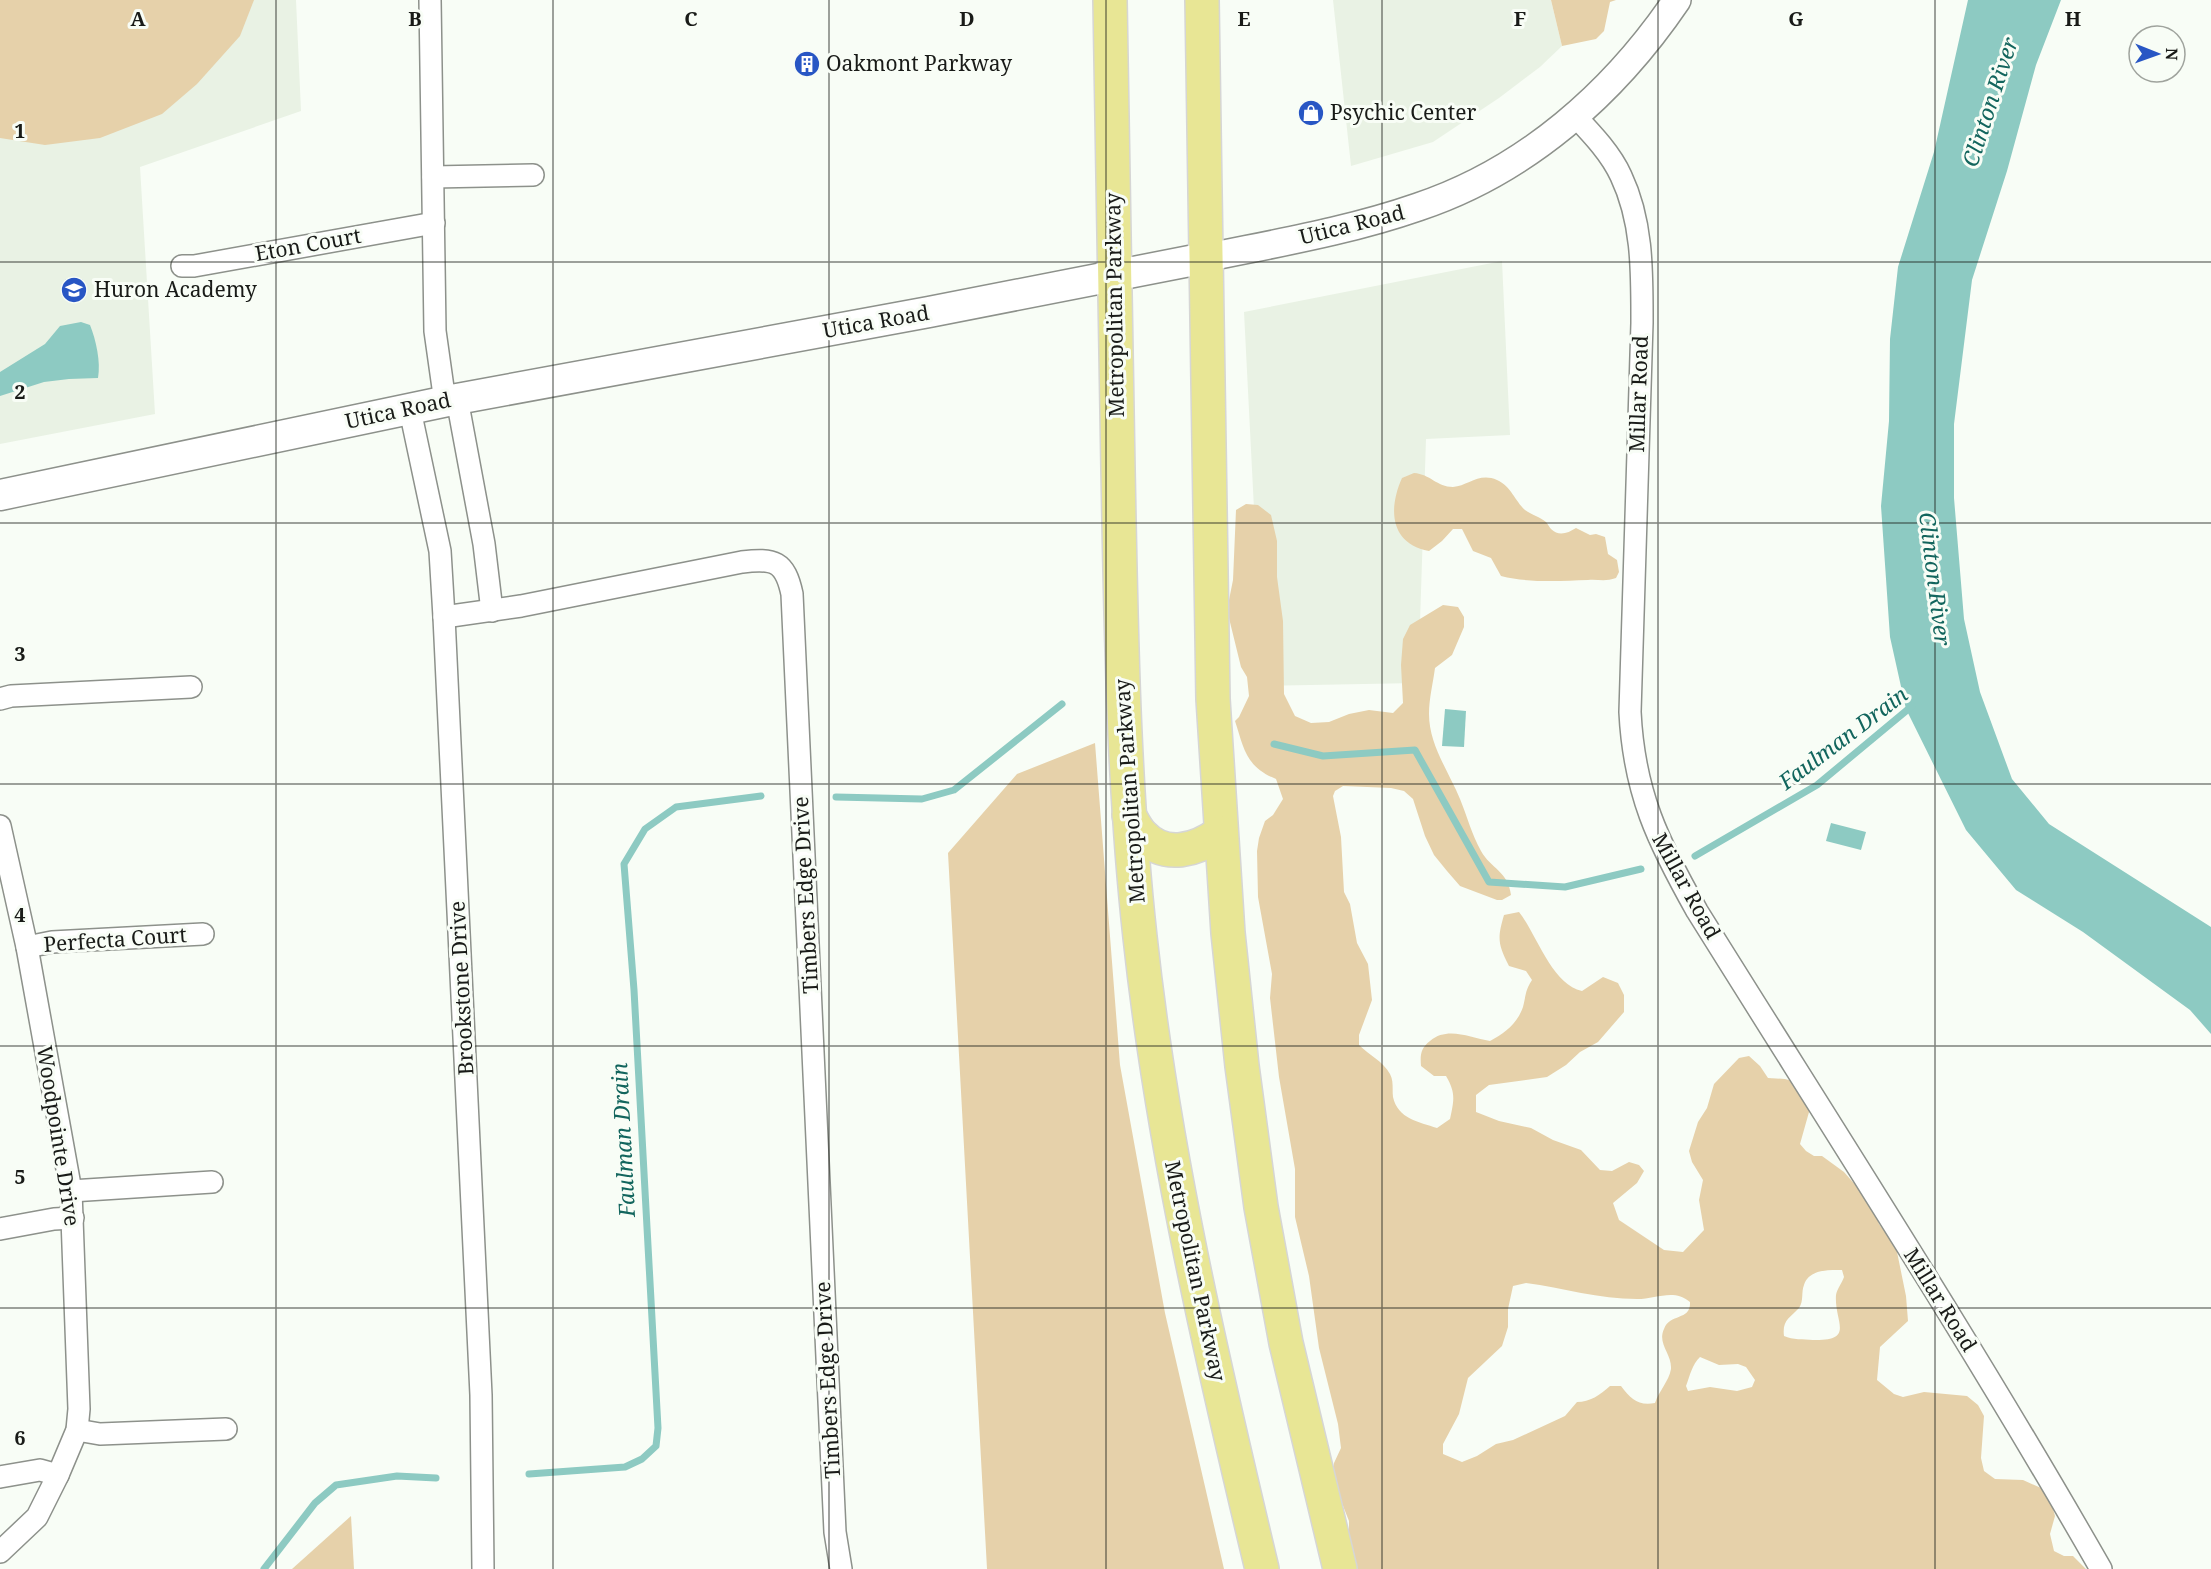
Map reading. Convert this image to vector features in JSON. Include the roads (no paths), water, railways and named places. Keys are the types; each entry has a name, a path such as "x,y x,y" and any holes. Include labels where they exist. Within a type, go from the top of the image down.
{"main road":[{"name":"Metropolitan Parkway","path":"1110,0 1121,650 1129,815 1146,994 1175,1177 1201,1309 1262,1569"},
{"path":"1202,0 1212,675 1228,933 1242,1066 1261,1207 1286,1343 1340,1569"},
{"name":"Utica Road","path":"0,495 451,400 1115,277 1205,258"},
{"path":"1129,815 1142,835 1154,845 1167,850 1182,851 1195,848 1220,833"}],"street":[{"path":"430,0 435,331 484,544 492,611"},
{"name":"Utica Road","path":"1205,258 1352,227 1420,207 1469,186 1512,162 1576,117 1629,64 1677,0"},
{"name":"Millar Road","path":"1576,117 1600,143 1621,175 1632,203 1639,238 1642,333 1630,712 1632,747 1640,786 1651,822 1697,911 2027,1440 2101,1569"},
{"path":"433,177 533,176"},
{"name":"Eton Court","path":"182,266 194,266 434,223"},
{"name":"Brookstone Drive","path":"410,410 440,551 481,1395 483,1569"},
{"name":"Timbers Edge Drive","path":"444,617 492,611 742,562 764,560 780,565 789,576 794,617 835,1532 841,1569"},
{"path":"0,699 11,696 190,687"},
{"name":"Woodpointe Drive","path":"0,1552 37,1517 58,1475 77,1430 79,1391 71,1191 27,947 1,839"},
{"name":"Perfecta Court","path":"27,947 52,942 202,934"},
{"path":"71,1191 212,1182"},
{"path":"0,1229 54,1219 73,1218"},
{"path":"77,1430 100,1434 226,1429"},
{"path":"0,1477 40,1470 58,1475"}],"water":[{"name":"Clinton River","path":"1968,0 2061,0 2036,65 2007,171 1972,280 1954,424 1954,498 1964,619 1980,692 2012,779 2049,824 2211,927 2211,1034 2190,1010 2083,932 2016,890 1966,830 1906,709 1890,637 1881,506 1889,421 1890,339 1898,267 1934,152"},
{"path":"81,322 90,325 94,337 98,358 98,378 44,382 0,396 0,372 45,344 60,326"},
{"path":"1445,709 1466,711 1464,747 1442,746"},
{"path":"1831,823 1866,832 1861,850 1826,841"}],"waterway":[{"name":"Faulman Drain","path":"836,797 922,799 954,790 1062,704"},
{"name":"Faulman Drain","path":"1695,856 1817,785 1912,706"},
{"name":"Faulman Drain","path":"1274,744 1323,756 1415,750 1489,882 1565,887 1641,869"},
{"name":"Faulman Drain","path":"529,1474 625,1467 642,1459 656,1446 658,1428 634,990 624,864 645,829 676,807 761,796"},
{"name":"Faulman Drain","path":"264,1569 315,1503 336,1485 397,1476 436,1478"}],"place":[{"name":"Oakmont Parkway","path":"807,64"},
{"name":"Psychic Center","path":"1311,113"},
{"name":"Huron Academy","path":"74,290"}]}
